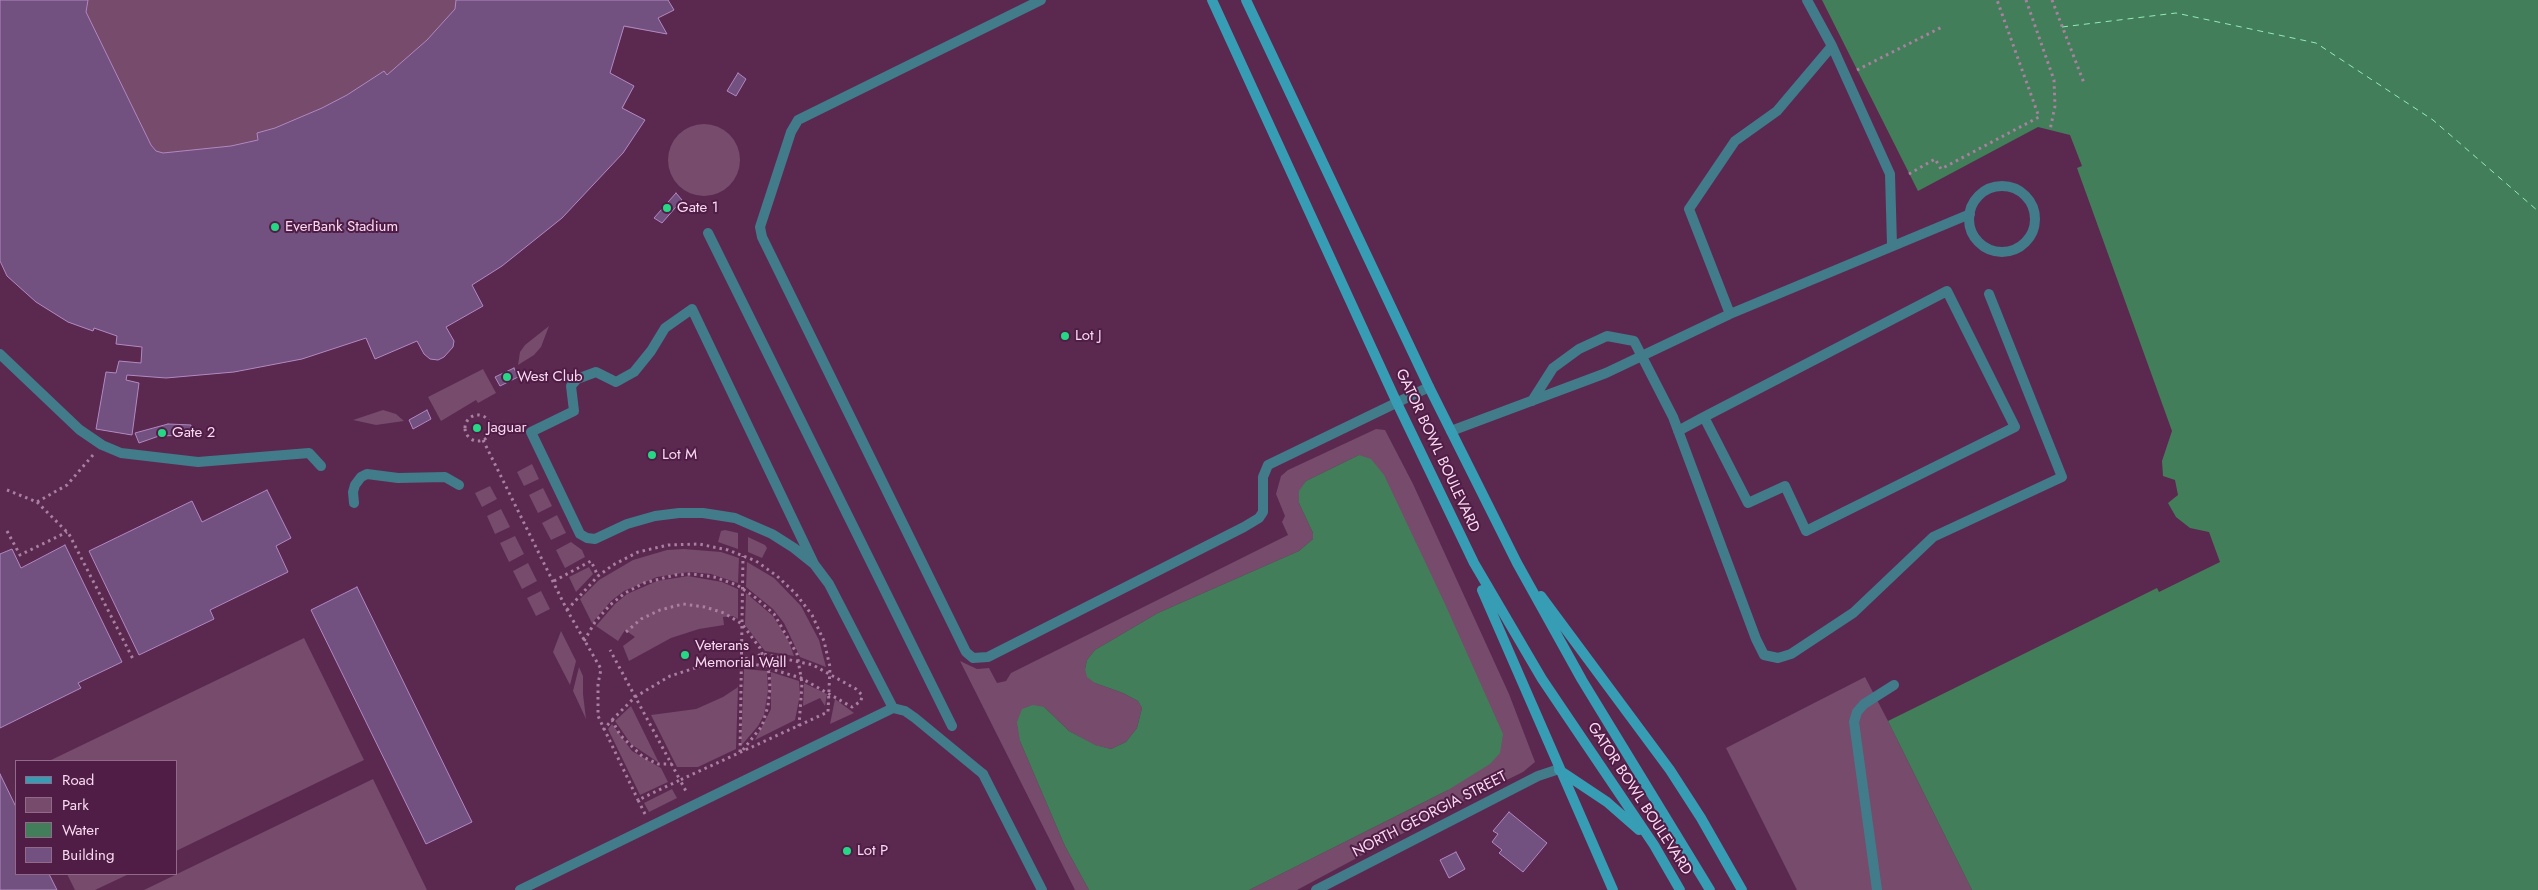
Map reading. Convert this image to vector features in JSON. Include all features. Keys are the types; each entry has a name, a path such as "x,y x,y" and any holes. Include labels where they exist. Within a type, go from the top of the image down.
{"main road":[{"name":"GATOR BOWL BOULEVARD","path":"1212,0 1458,534 1542,680 1654,845 1680,890"},
{"name":"GATOR BOWL BOULEVARD","path":"1246,0 1429,387 1517,564 1582,680 1710,890"},
{"path":"1458,534 1613,890"},
{"path":"1517,564 1666,764 1701,818 1742,890"},
{"path":"1559,769 1607,802 1654,845"}],"street":[{"path":"1040,0 798,120 791,132 760,227 762,237 966,652 973,658 988,657 1259,518 1263,512 1263,477 1268,465 1429,387"},
{"path":"1808,0 1832,46 1890,174 1892,245"},
{"path":"1730,314 1689,209 1735,141 1777,111 1832,46"},
{"path":"1451,431 1644,357 1730,314 1970,214 1978,196 1986,190 2005,186 2015,189 2030,201 2035,220 2030,236 2020,247 1999,252 1980,244 1971,230 1970,214"},
{"path":"708,233 952,726"},
{"path":"1678,431 1704,417 1947,291 2015,427 1806,531 1785,486 1748,503 1704,417"},
{"path":"1532,401 1553,368 1579,349 1607,336 1634,341 1644,357 1678,431 1764,655 1778,658 1791,654 1854,613 1934,537 2062,477 1989,294"},
{"path":"814,564 772,534 736,518 703,513 655,516 627,524 594,538 587,538 580,534 531,432 574,411 571,386 577,380 596,372 616,382 634,372 651,351 665,328 692,309 814,564 841,605 893,708"},
{"path":"0,354 80,430 102,445 121,454 198,462 309,453 321,466"},
{"path":"354,503 353,492 355,485 361,477 367,474 398,478 446,477 459,485"},
{"path":"1877,890 1854,722 1857,712 1864,704 1894,686"},
{"path":"520,890 893,708 905,711 915,718 983,774 1042,890"},
{"name":"NORTH GEORGIA STREET","path":"1316,890 1538,776 1559,769"}],"path":[{"path":"1909,174 1935,159 1941,169 2039,117 1997,0"},
{"path":"2026,0 2054,80 2055,106 2050,130"},
{"path":"2052,0 2084,82"},
{"path":"1857,70 1942,27"},
{"path":"474,415 483,416 491,426 489,434 483,440 470,439 465,432 465,424 474,415"},
{"path":"483,440 567,610 600,669 597,704 603,730 645,814"},
{"path":"37,502 66,485 102,445"},
{"path":"7,490 37,502 67,532 133,659"},
{"path":"7,531 20,555 67,532"},
{"path":"567,610 598,576 613,565 638,552 668,545 699,544 728,550 743,556 777,576 807,608 824,641 830,673 828,712 638,800"},
{"path":"740,753 743,556"},
{"path":"554,581 591,561 598,576"},
{"path":"584,642 595,622 610,605 624,594 644,583 692,574 714,577 743,589 774,614 787,634 798,660 801,678 800,726"},
{"path":"626,632 641,619 660,610 683,604 705,607 724,613 742,624 762,654 767,667 770,688 768,706 762,726 740,753"},
{"path":"610,650 688,794"},
{"path":"603,730 635,697 670,676 692,668 741,660 762,654 798,660 830,673 856,689 862,695 862,701 852,707 829,692 801,678 741,660"},
{"path":"612,720 620,735 643,757 658,764 672,764"}],"green space":[{"name":"EverBank Stadium","path":"0,0 668,0 674,10 658,18 667,34 624,27 610,73 634,86 623,108 645,120 623,153 562,218 502,266 472,285 483,306 446,327 454,341 453,347 444,357 430,359 424,354 417,341 375,359 366,338 302,359 234,372 166,378 127,375 127,380 139,383 132,435 96,429 106,372 116,373 119,361 141,363 142,347 116,344 117,335 95,329 93,331 68,322 36,302 7,276"},
{"path":"704,124 724,130 734,140 740,160 734,180 724,190 704,196 684,190 674,180 668,160 674,140 684,130"},
{"path":"549,326 541,347 534,355 518,365 520,352 525,345"},
{"path":"483,369 496,393 478,403 476,400 441,421 428,397"},
{"path":"383,410 396,414 404,421 376,425 353,420"},
{"path":"1376,429 1385,430 1413,484 1509,694 1535,762 1523,772 1452,807 1297,890 1249,890 1448,790 1359,455 1306,481 1300,491 1299,503 1313,533 1313,539 1299,551 1158,613 1095,650 1087,660 1085,669 1095,683 1123,693 1138,701 1142,708 1137,728 1126,742 1111,749 1094,745 1069,731 1044,707 1020,741 1065,846 1089,890 1075,890 960,661 977,669 989,668 997,683 1006,681 1011,673 1288,535 1282,522 1285,516 1276,494 1281,476 1288,470"},
{"path":"532,464 539,479 524,486 517,472"},
{"path":"490,486 497,499 482,507 475,493"},
{"path":"543,488 552,506 538,513 529,495"},
{"path":"501,509 510,527 495,534 487,516"},
{"path":"557,515 566,533 551,540 542,523"},
{"path":"721,531 738,533 738,549 718,542"},
{"path":"515,536 524,554 509,562 500,543"},
{"path":"748,537 765,545 767,548 762,558 748,552"},
{"path":"571,542 582,550 585,557 565,568 556,550"},
{"path":"684,549 721,552 739,558 738,583 711,574 689,572 657,577 624,591 611,601 592,623 580,599 599,580 633,560 667,550"},
{"path":"747,562 774,578 801,606 819,640 826,667 800,657 784,623 773,609 746,587"},
{"path":"528,563 537,581 522,589 513,571"},
{"path":"589,567 593,574 576,592 569,577"},
{"path":"688,576 722,582 738,589 738,619 733,616 723,617 724,625 699,629 671,638 629,661 623,646 635,637 625,630 618,641 596,626 615,604 627,594 657,581"},
{"path":"541,591 550,609 536,616 527,598"},
{"path":"746,593 773,616 789,642 794,656 765,651 745,625"},
{"path":"561,631 576,661 570,685 553,652"},
{"path":"304,638 364,760 178,850 178,760 51,760"},
{"path":"579,667 583,676 586,719 573,691"},
{"path":"744,669 767,671 768,691 764,715 758,726 741,746"},
{"path":"771,672 799,681 800,695 795,720 755,740 771,709"},
{"path":"1865,677 1972,890 1797,890 1726,748"},
{"path":"804,683 827,694 825,706 820,698 803,706"},
{"path":"738,687 736,749 698,767 677,767 651,715 696,709 723,697"},
{"path":"835,699 854,713 830,724"},
{"path":"631,706 659,763 631,744 615,721"},
{"path":"612,724 632,751 661,768 668,782 640,795 608,729"},
{"path":"373,779 427,890 144,890"},
{"path":"672,789 677,798 649,812 644,803"},
{"path":"68,875 127,875 95,890 75,890"}],"water":[{"path":"1822,0 2538,0 2538,890 1972,890 1888,721 2157,588 2159,592 2220,562 2209,532 2190,528 2176,517 2168,503 2178,495 2175,480 2163,476 2162,461 2172,431 2077,168 2082,166 2070,135 2038,127 1918,191"},
{"path":"1359,455 1371,459 1384,475 1445,604 1503,734 1500,753 1490,764 1448,790 1249,890 1089,890 1065,846 1020,741 1017,722 1022,709 1033,705 1044,707 1069,731 1095,745 1111,749 1126,742 1137,728 1142,708 1138,701 1123,693 1095,683 1087,677 1085,669 1087,660 1095,650 1158,613 1299,551 1313,539 1313,533 1299,503 1299,491 1306,481"}],"building":[{"name":"EverBank Stadium","path":"0,0 88,0 86,12 151,145 156,151 163,153 231,146 258,140 257,133 275,128 322,108 347,95 384,71 387,75 427,40 455,9 456,0 668,0 674,10 658,18 667,34 624,26 610,73 634,86 622,108 645,120 623,153 562,218 502,266 472,285 483,306 446,327 454,341 453,347 444,357 438,360 430,359 424,354 417,341 375,359 366,338 302,359 234,372 166,378 127,375 126,380 139,383 132,435 96,429 106,372 116,373 119,361 141,363 142,347 116,344 117,336 94,328 93,331 68,322 36,302 7,276 0,261"},
{"path":"738,73 746,79 736,96 727,91"},
{"name":"Gate 1","path":"676,193 682,200 662,223 654,218"},
{"name":"West Club","path":"514,368 518,377 500,386 495,377"},
{"path":"427,410 431,419 413,429 409,420"},
{"name":"Gate 2","path":"168,424 191,425 190,435 159,436 139,443 135,433"},
{"path":"267,490 291,538 276,546 288,572 210,610 214,619 139,655 89,551 192,501 202,522"},
{"path":"65,545 122,662 78,683 81,688 0,728 0,554 12,549 21,568"},
{"path":"357,587 472,822 426,844 311,610"},
{"path":"0,774 15,805 15,875 50,875 57,890 0,890"},
{"path":"1509,812 1547,843 1523,872 1499,853 1502,850 1492,842 1498,834 1493,831"},
{"path":"1456,852 1465,869 1449,878 1440,860"}],"ferry route":[{"path":"2062,27 2176,13 2316,43 2433,120 2538,211"}],"place":[{"name":"Gate 1","path":"667,208"},
{"name":"EverBank Stadium","path":"275,227"},
{"name":"Lot J","path":"1065,336"},
{"name":"West Club","path":"507,377"},
{"name":"Jaguar","path":"477,428"},
{"name":"Gate 2","path":"162,433"},
{"name":"Lot M","path":"652,455"},
{"name":"Veterans Memorial Wall","path":"685,655"},
{"name":"Lot P","path":"847,851"}]}
